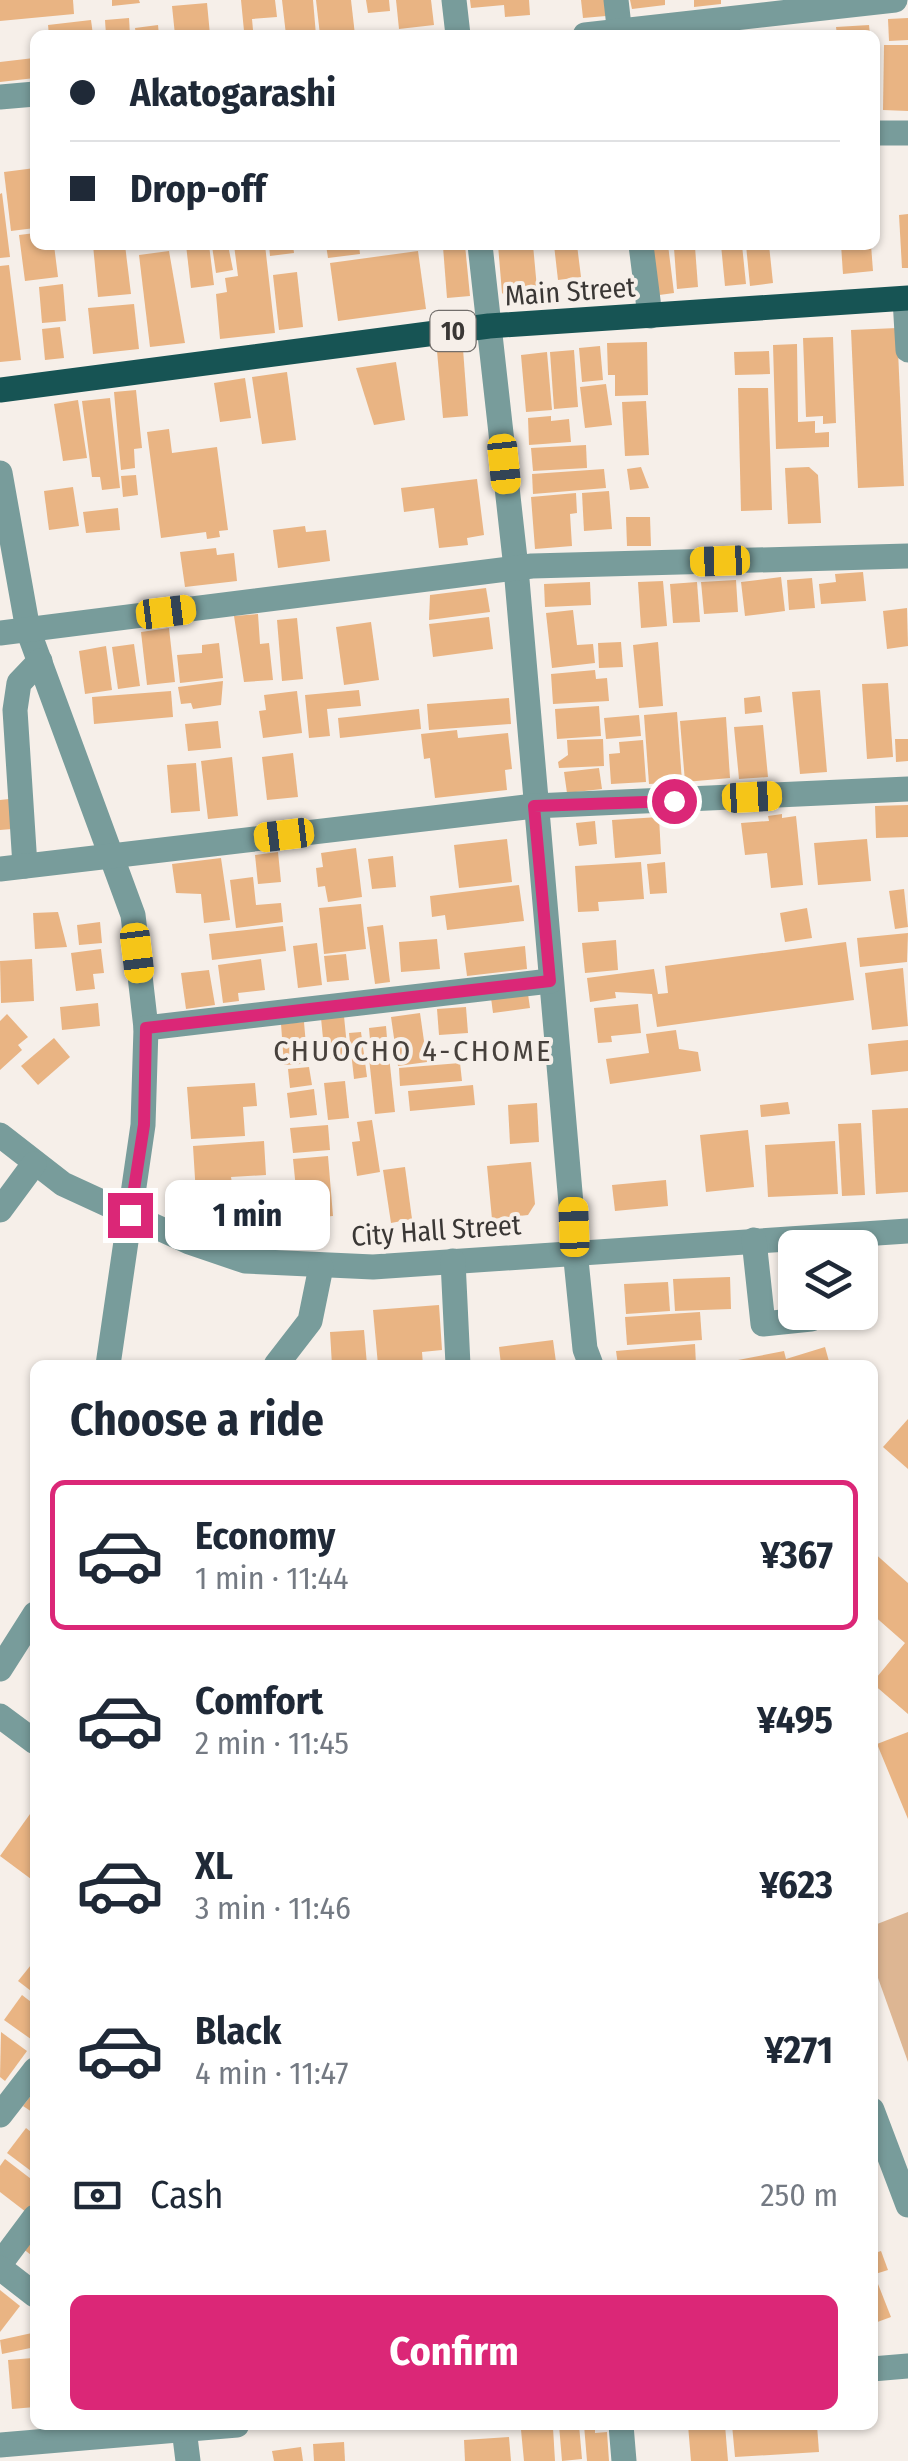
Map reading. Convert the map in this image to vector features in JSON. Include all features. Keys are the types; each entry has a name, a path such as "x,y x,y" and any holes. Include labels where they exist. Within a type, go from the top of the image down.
{"main road":[{"name":"Main Street","path":"0,390 489,326 906,298"}],"street":[{"path":"454,0 457,30"},
{"path":"616,0 619,30"},
{"path":"644,30 896,0"},
{"path":"0,97 30,94"},
{"path":"880,133 908,133"},
{"path":"481,250 516,568 583,1360"},
{"path":"642,250 650,316"},
{"path":"906,298 908,350"},
{"path":"0,473 28,630 114,855 133,916 146,1028 144,1125 109,1360"},
{"path":"0,633 516,568 908,556"},
{"path":"40,661 20,684 14,710 13,868 534,806 908,790"},
{"path":"146,1028 550,981"},
{"name":"City Hall Street","path":"0,1136 64,1184 244,1261 321,1267 908,1231"},
{"path":"0,1210 34,1164"},
{"path":"754,1240 762,1324 778,1322"},
{"path":"453,1261 458,1360"},
{"path":"280,1360 310,1321 321,1267"},
{"path":"0,1669 30,1622"},
{"path":"0,1716 30,1738"},
{"path":"0,2116 30,2077"},
{"path":"878,2126 908,2205"},
{"path":"30,2224 0,2266 30,2291"},
{"path":"878,2368 908,2366"},
{"path":"0,2444 137,2430"},
{"path":"184,2430 188,2461"},
{"path":"621,2430 624,2461"}],"shaded area":[{"path":"908,1912 908,2062 878,1978 878,1924"}],"building":[{"path":"0,0 73,0 74,14 0,21"},
{"path":"112,0 139,0 140,3 112,6"},
{"path":"241,0 275,0 277,17 252,19 253,30 244,30"},
{"path":"282,0 313,0 316,30 285,30"},
{"path":"316,0 351,0 354,30 319,30"},
{"path":"366,0 389,0 390,11 368,13"},
{"path":"396,0 431,0 434,25 399,29"},
{"path":"470,0 529,0 530,15 505,17 504,5 471,8"},
{"path":"581,0 605,0 606,16 583,18"},
{"path":"630,0 665,0 665,5 632,9"},
{"path":"694,0 721,0 721,4 694,7"},
{"path":"207,3 210,30 174,30 172,6"},
{"path":"129,18 130,30 106,30 105,20"},
{"path":"908,18 908,40 889,41 888,19"},
{"path":"91,20 92,30 48,30 48,25"},
{"path":"158,25 158,30 135,30"},
{"path":"869,25 870,30 836,30 836,27"},
{"path":"884,45 908,45 908,111 883,110"},
{"path":"30,58 30,79 0,82 0,62"},
{"path":"30,169 30,229 11,231 4,172"},
{"path":"0,194 10,257 0,258"},
{"path":"908,214 908,268 902,268 899,215"},
{"path":"30,234 30,250 55,250 58,277 25,281 19,235"},
{"path":"93,250 126,250 131,294 98,297"},
{"path":"187,250 210,250 214,285 191,288"},
{"path":"213,250 229,250 233,270 216,273"},
{"path":"235,250 266,250 275,333 220,339 216,294 227,292 225,278 238,276"},
{"path":"269,250 294,250 294,253 270,256"},
{"path":"327,250 360,250 360,254 328,258"},
{"path":"443,250 465,250 470,296 447,298"},
{"path":"498,250 533,250 538,299 511,301 502,293"},
{"path":"555,250 578,250 581,277 558,280"},
{"path":"647,250 669,250 674,293 652,296"},
{"path":"674,250 695,250 698,287 677,289"},
{"path":"721,250 743,250 746,284 725,286"},
{"path":"746,250 770,250 773,283 750,286"},
{"path":"841,250 871,250 873,271 843,274"},
{"path":"169,251 185,343 150,347 139,255"},
{"path":"418,251 426,309 338,321 330,263"},
{"path":"9,265 21,360 0,362 0,266"},
{"path":"297,272 303,327 279,330 273,275"},
{"path":"63,284 66,321 42,323 39,287"},
{"path":"134,304 139,349 93,354 88,308"},
{"path":"60,327 64,358 45,360 42,329"},
{"path":"897,328 904,486 858,488 851,330"},
{"path":"833,337 836,423 823,424 823,416 806,417 803,338"},
{"path":"647,342 648,395 615,396 615,375 608,375 607,343"},
{"path":"797,344 798,422 815,421 815,433 829,432 829,447 776,449 773,345"},
{"path":"600,346 603,380 582,382 579,348"},
{"path":"463,349 468,416 443,418 437,351"},
{"path":"574,350 578,407 554,409 550,352"},
{"path":"769,351 770,374 735,375 734,352"},
{"path":"547,352 552,410 526,412 521,355"},
{"path":"396,362 405,420 374,425 356,368"},
{"path":"287,372 296,440 262,444 252,377"},
{"path":"245,378 251,418 220,422 214,383"},
{"path":"606,384 612,425 585,428 580,387"},
{"path":"738,388 768,388 772,510 741,511"},
{"path":"136,390 142,448 134,449 135,468 121,470 114,392"},
{"path":"110,398 120,488 102,490 100,477 92,477 82,401"},
{"path":"78,400 87,458 63,461 54,404"},
{"path":"646,401 649,455 625,456 622,402"},
{"path":"551,416 551,421 569,419 571,442 529,445 528,418"},
{"path":"169,429 172,453 217,447 228,530 219,531 220,537 207,539 206,532 161,538 147,432"},
{"path":"586,445 587,468 533,471 531,448"},
{"path":"641,467 649,488 630,490 627,469"},
{"path":"809,467 818,475 821,523 788,524 785,468"},
{"path":"604,469 606,488 533,494 532,474"},
{"path":"136,475 138,495 123,497 121,476"},
{"path":"477,479 484,535 467,538 468,545 439,548 434,508 404,512 401,488"},
{"path":"73,487 79,526 49,530 44,491"},
{"path":"609,491 612,529 584,531 582,493"},
{"path":"576,493 577,513 570,514 572,546 535,549 531,497"},
{"path":"118,508 120,530 86,533 83,512"},
{"path":"626,517 650,517 651,546 627,546"},
{"path":"305,526 306,532 326,530 330,561 278,568 273,530"},
{"path":"216,548 217,555 234,553 237,581 185,587 180,552"},
{"path":"863,572 866,601 821,604 819,584 836,582 835,574"},
{"path":"781,577 785,611 745,616 741,582"},
{"path":"812,578 815,608 789,610 787,580"},
{"path":"736,580 738,612 704,614 701,582"},
{"path":"663,581 667,626 641,628 638,582"},
{"path":"590,582 591,605 545,607 544,584"},
{"path":"697,582 700,622 673,623 670,584"},
{"path":"486,588 490,612 429,620 430,595"},
{"path":"907,608 908,646 887,649 883,611"},
{"path":"573,610 577,645 593,644 595,663 552,668 546,613"},
{"path":"258,614 260,644 269,643 273,680 244,682 234,616"},
{"path":"489,617 493,649 433,657 429,624"},
{"path":"297,618 303,679 282,681 277,620"},
{"path":"371,622 379,680 344,685 336,627"},
{"path":"169,628 175,682 147,685 141,632"},
{"path":"621,642 623,667 599,668 598,643"},
{"path":"658,642 663,706 639,708 633,645"},
{"path":"219,643 223,678 180,683 177,655 202,653 202,645"},
{"path":"134,644 140,686 118,689 112,647"},
{"path":"106,646 112,690 85,694 79,651"},
{"path":"595,670 596,679 607,678 609,701 553,704 551,674"},
{"path":"223,681 221,705 193,709 191,703 181,704 178,687"},
{"path":"888,683 893,757 867,759 862,684"},
{"path":"359,690 361,706 327,709 330,736 309,738 305,695"},
{"path":"820,690 827,772 800,774 792,692"},
{"path":"171,691 173,717 94,724 92,697"},
{"path":"297,691 302,733 263,738 259,711 266,710 264,695"},
{"path":"760,696 762,712 745,714 744,698"},
{"path":"509,698 511,724 429,730 427,704"},
{"path":"599,706 601,736 557,739 555,709"},
{"path":"419,709 421,729 340,738 338,718"},
{"path":"677,712 682,782 649,784 644,715"},
{"path":"639,715 641,736 606,739 604,718"},
{"path":"726,717 730,778 685,782 680,721"},
{"path":"218,721 221,748 188,751 185,724"},
{"path":"763,725 768,777 739,779 734,727"},
{"path":"457,730 458,738 508,733 512,769 505,770 507,790 435,798 430,758 424,759 421,734"},
{"path":"603,739 604,766 559,768 558,762 568,755 567,740"},
{"path":"895,739 908,739 908,761 896,762"},
{"path":"643,740 646,782 611,784 609,754 620,753 619,742"},
{"path":"293,753 298,797 267,800 262,757"},
{"path":"232,757 238,816 208,819 201,761"},
{"path":"196,763 200,811 171,813 167,765"},
{"path":"599,768 602,789 567,793 564,772"},
{"path":"9,799 12,829 0,830 0,800"},
{"path":"908,805 908,837 876,838 875,806"},
{"path":"782,814 782,818 796,816 803,885 771,888 767,853 745,855 741,823 769,821 768,816"},
{"path":"659,817 661,854 615,858 612,820"},
{"path":"595,821 597,844 579,846 576,823"},
{"path":"507,839 512,882 459,888 454,845"},
{"path":"867,839 871,881 818,885 814,843"},
{"path":"356,848 362,897 328,902 325,886 318,887 316,868 323,867 321,853"},
{"path":"278,852 281,882 258,884 255,855"},
{"path":"393,856 396,887 372,889 368,859"},
{"path":"221,858 230,920 204,923 201,894 176,893 172,864"},
{"path":"641,862 644,899 598,902 599,911 578,912 575,866"},
{"path":"665,862 667,893 650,894 647,864"},
{"path":"253,877 256,905 281,903 283,922 236,928 230,880"},
{"path":"519,885 524,921 447,930 445,915 432,917 430,896"},
{"path":"904,889 908,927 895,929 889,891"},
{"path":"361,904 366,949 324,954 319,908"},
{"path":"807,908 812,938 785,942 780,913"},
{"path":"58,912 67,947 35,949 33,913"},
{"path":"100,922 102,943 79,945 77,925"},
{"path":"383,925 390,982 375,984 367,927"},
{"path":"283,926 286,951 212,960 209,934"},
{"path":"908,933 907,962 860,967 857,938"},
{"path":"437,939 440,969 401,972 399,942"},
{"path":"616,940 618,970 585,973 582,943"},
{"path":"846,942 854,1000 657,1027 652,994 615,992 616,998 590,1002 587,978 654,969 658,994 668,993 665,966"},
{"path":"317,943 322,985 298,988 293,946"},
{"path":"525,946 527,969 467,976 464,953"},
{"path":"101,949 104,973 93,974 95,989 76,991 71,953"},
{"path":"346,954 349,980 327,982 324,956"},
{"path":"32,959 34,1001 1,1003 0,961"},
{"path":"261,959 265,990 238,993 239,1001 223,1003 218,965"},
{"path":"903,968 908,1026 872,1030 865,973"},
{"path":"209,970 215,1005 186,1009 181,973"},
{"path":"528,994 530,1008 493,1013 491,998"},
{"path":"98,1003 100,1026 62,1030 60,1007"},
{"path":"638,1004 641,1033 611,1036 612,1042 598,1043 594,1008"},
{"path":"466,1007 468,1033 439,1035 437,1009"},
{"path":"420,1013 427,1062 398,1066 391,1017"},
{"path":"7,1014 28,1037 18,1045 22,1050 0,1070 0,1021"},
{"path":"344,1016 348,1057 325,1059 321,1018"},
{"path":"304,1022 307,1057 300,1057 301,1064 284,1065 281,1024"},
{"path":"386,1026 388,1050 371,1051 369,1028"},
{"path":"676,1030 679,1049 698,1052 701,1071 610,1084 606,1059 649,1053 646,1034"},
{"path":"361,1032 367,1077 354,1079 349,1033"},
{"path":"54,1038 70,1057 38,1085 21,1066"},
{"path":"908,1040 908,1071 871,1075 868,1044"},
{"path":"389,1056 395,1112 375,1114 369,1058"},
{"path":"460,1063 462,1081 400,1086 399,1068"},
{"path":"309,1067 312,1085 290,1088 288,1069"},
{"path":"345,1081 349,1118 328,1120 324,1083"},
{"path":"255,1083 257,1106 243,1107 245,1136 191,1139 187,1087"},
{"path":"473,1085 475,1105 410,1111 408,1091"},
{"path":"314,1089 317,1115 290,1118 287,1093"},
{"path":"788,1102 790,1114 761,1117 760,1105"},
{"path":"537,1103 539,1142 510,1144 508,1105"},
{"path":"908,1108 908,1192 876,1194 872,1110"},
{"path":"372,1120 380,1172 357,1176 352,1142 360,1141 357,1122"},
{"path":"861,1123 865,1195 842,1196 838,1124"},
{"path":"328,1125 330,1150 293,1153 290,1128"},
{"path":"748,1130 754,1187 706,1192 700,1135"},
{"path":"264,1141 266,1175 231,1177 233,1190 224,1206 196,1195 193,1146"},
{"path":"835,1141 838,1194 768,1197 765,1145"},
{"path":"328,1156 333,1216 299,1219 293,1159"},
{"path":"531,1162 535,1204 528,1215 492,1219 487,1166"},
{"path":"405,1167 412,1219 391,1223 383,1170"},
{"path":"666,1180 668,1206 615,1211 612,1185"},
{"path":"239,1187 286,1196 282,1220 235,1211"},
{"path":"730,1277 731,1309 675,1311 673,1279"},
{"path":"668,1282 670,1311 626,1314 624,1284"},
{"path":"439,1305 442,1350 422,1352 423,1360 378,1360 373,1310"},
{"path":"700,1312 702,1340 627,1345 625,1317"},
{"path":"364,1330 367,1360 332,1360 330,1332"},
{"path":"553,1340 556,1360 500,1360 499,1347"},
{"path":"695,1344 696,1360 617,1360 616,1351"},
{"path":"825,1347 829,1360 738,1360 784,1351 786,1359"},
{"path":"908,1419 908,1469 883,1447"},
{"path":"878,1556 908,1583 908,1714 878,1688 878,1676 905,1643 878,1619"},
{"path":"908,1732 908,1819 878,1746"},
{"path":"30,1814 30,1878 0,1856"},
{"path":"30,1966 30,1990 18,1981"},
{"path":"22,1995 30,2001 30,2038 4,2020"},
{"path":"1,2032 27,2051 5,2081 0,2077"},
{"path":"26,2128 30,2131 30,2170 7,2153"},
{"path":"5,2159 30,2178 30,2207 26,2212 0,2192 0,2166"},
{"path":"30,2237 30,2254 22,2248"},
{"path":"881,2251 888,2270 878,2273"},
{"path":"878,2284 891,2317 878,2322"},
{"path":"0,2290 20,2306 0,2332"},
{"path":"30,2333 30,2348 2,2354 0,2340"},
{"path":"30,2358 30,2407 12,2409 8,2360"},
{"path":"521,2430 553,2430 555,2461 524,2461"},
{"path":"559,2430 579,2430 582,2459 562,2461"},
{"path":"584,2430 607,2432 609,2461 587,2461"},
{"path":"688,2430 725,2430 728,2461 691,2461"},
{"path":"732,2430 817,2430 819,2452 735,2457"},
{"path":"509,2437 511,2461 465,2461 464,2440"},
{"path":"344,2442 345,2461 314,2461 313,2444"},
{"path":"301,2447 303,2461 274,2461 272,2451"}],"district":[{"name":"CHUOCHO 4-CHOME","path":"413,1051"}],"route":[{"path":"130,1215 144,1125 146,1028 550,981 534,806 674,801"}]}
